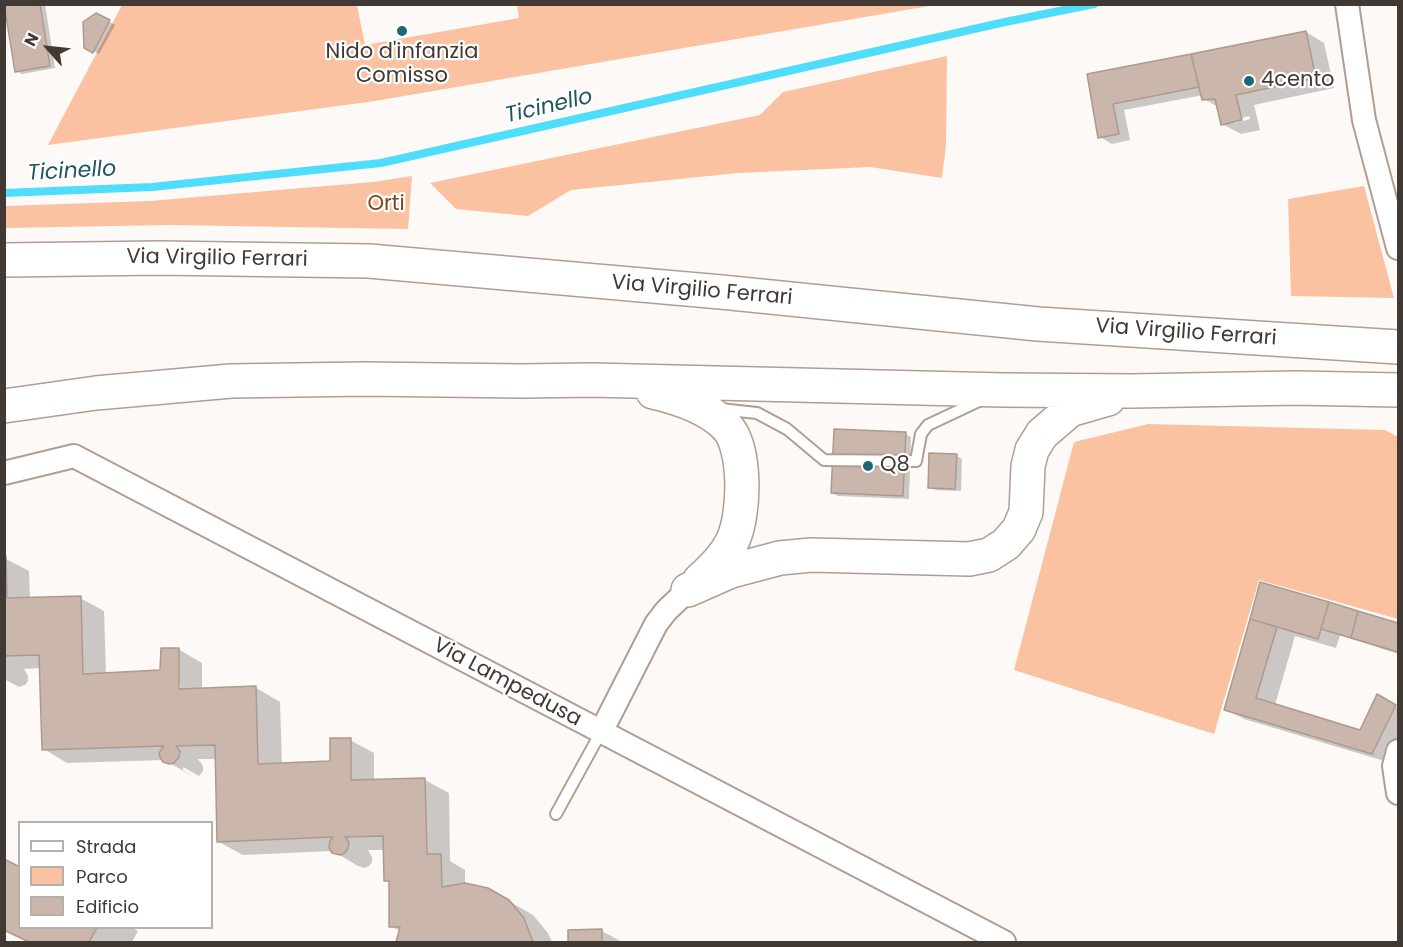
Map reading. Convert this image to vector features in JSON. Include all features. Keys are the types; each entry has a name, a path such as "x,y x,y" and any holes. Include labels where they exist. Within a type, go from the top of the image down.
{"main road":[{"name":"Via Virgilio Ferrari","path":"4,260 159,258 369,261 721,292 1038,324 1398,347"},
{"path":"4,406 96,393 231,381 363,379 592,380 1003,390 1132,391 1296,388 1398,390"},
{"path":"592,380 673,396 699,406 716,417 734,436 741,461 740,519 733,541 721,560 688,590"},
{"path":"688,590 731,571 780,558 811,555 969,559 989,555 1006,544 1019,529 1026,512 1028,466 1032,450 1042,434 1070,410 1132,391"}],"street":[{"path":"1347,4 1364,120 1398,248"},
{"name":"Via Lampedusa","path":"4,473 74,456 1004,942"},
{"path":"602,732 656,624 688,590"},
{"path":"1398,751 1394,766 1398,793"}],"lane":[{"path":"699,406 757,413 787,429 825,460 916,461 921,434 928,425 1003,390"},
{"path":"556,814 602,732"}],"green space":[{"path":"122,5 357,5 365,45 519,18 517,5 935,5 375,101 48,145"},
{"path":"947,56 946,145 942,178 870,167 738,173 571,190 528,216 456,209 430,183 760,115 783,92"},
{"name":"Orti","path":"412,176 408,229 170,225 5,228 5,206 150,201 373,182"},
{"path":"1364,186 1394,298 1291,296 1288,199"},
{"path":"1148,424 1385,430 1398,437 1398,619 1259,580 1214,734 1014,670 1074,442"}],"building":[{"path":"4,4 40,4 50,66 15,72"},
{"path":"96,13 110,20 93,53 84,48 83,22"},
{"name":"4cento","path":"1306,31 1316,78 1236,95 1242,120 1221,125 1215,99 1202,100 1191,54"},
{"path":"1191,54 1199,87 1113,104 1119,134 1098,138 1087,74"},
{"path":"834,429 906,432 903,496 831,493"},
{"path":"929,453 957,454 955,489 928,488"},
{"path":"4,556 6,556 7,598 81,596 83,674 160,670 161,648 179,648 179,689 256,686 258,764 330,761 330,738 351,738 351,780 425,778 427,854 441,854 442,887 465,883 488,888 509,900 524,918 533,942 396,942 400,927 389,927 389,881 384,881 383,836 345,837 349,842 348,848 340,855 332,853 329,848 333,837 217,842 215,745 176,746 180,751 179,757 174,763 169,764 163,762 160,757 159,753 164,746 42,750 39,655 4,656"},
{"path":"1260,582 1329,602 1318,639 1250,619"},
{"path":"1329,602 1358,611 1351,638 1321,629"},
{"path":"1358,611 1398,623 1398,652 1351,638"},
{"path":"1250,619 1277,627 1256,698 1360,730 1377,694 1396,705 1372,754 1224,710"},
{"path":"4,859 18,866 18,929 96,929 89,942 29,942 4,930"},
{"path":"602,929 602,942 568,942 568,930"}],"waterway":[{"name":"Ticinello","path":"4,193 152,187 381,163 1005,22 1094,4"}],"place":[{"name":"Nido d'infanzia Comisso","path":"402,31"},
{"name":"4cento","path":"1249,81"},
{"name":"Q8","path":"868,466"}]}
